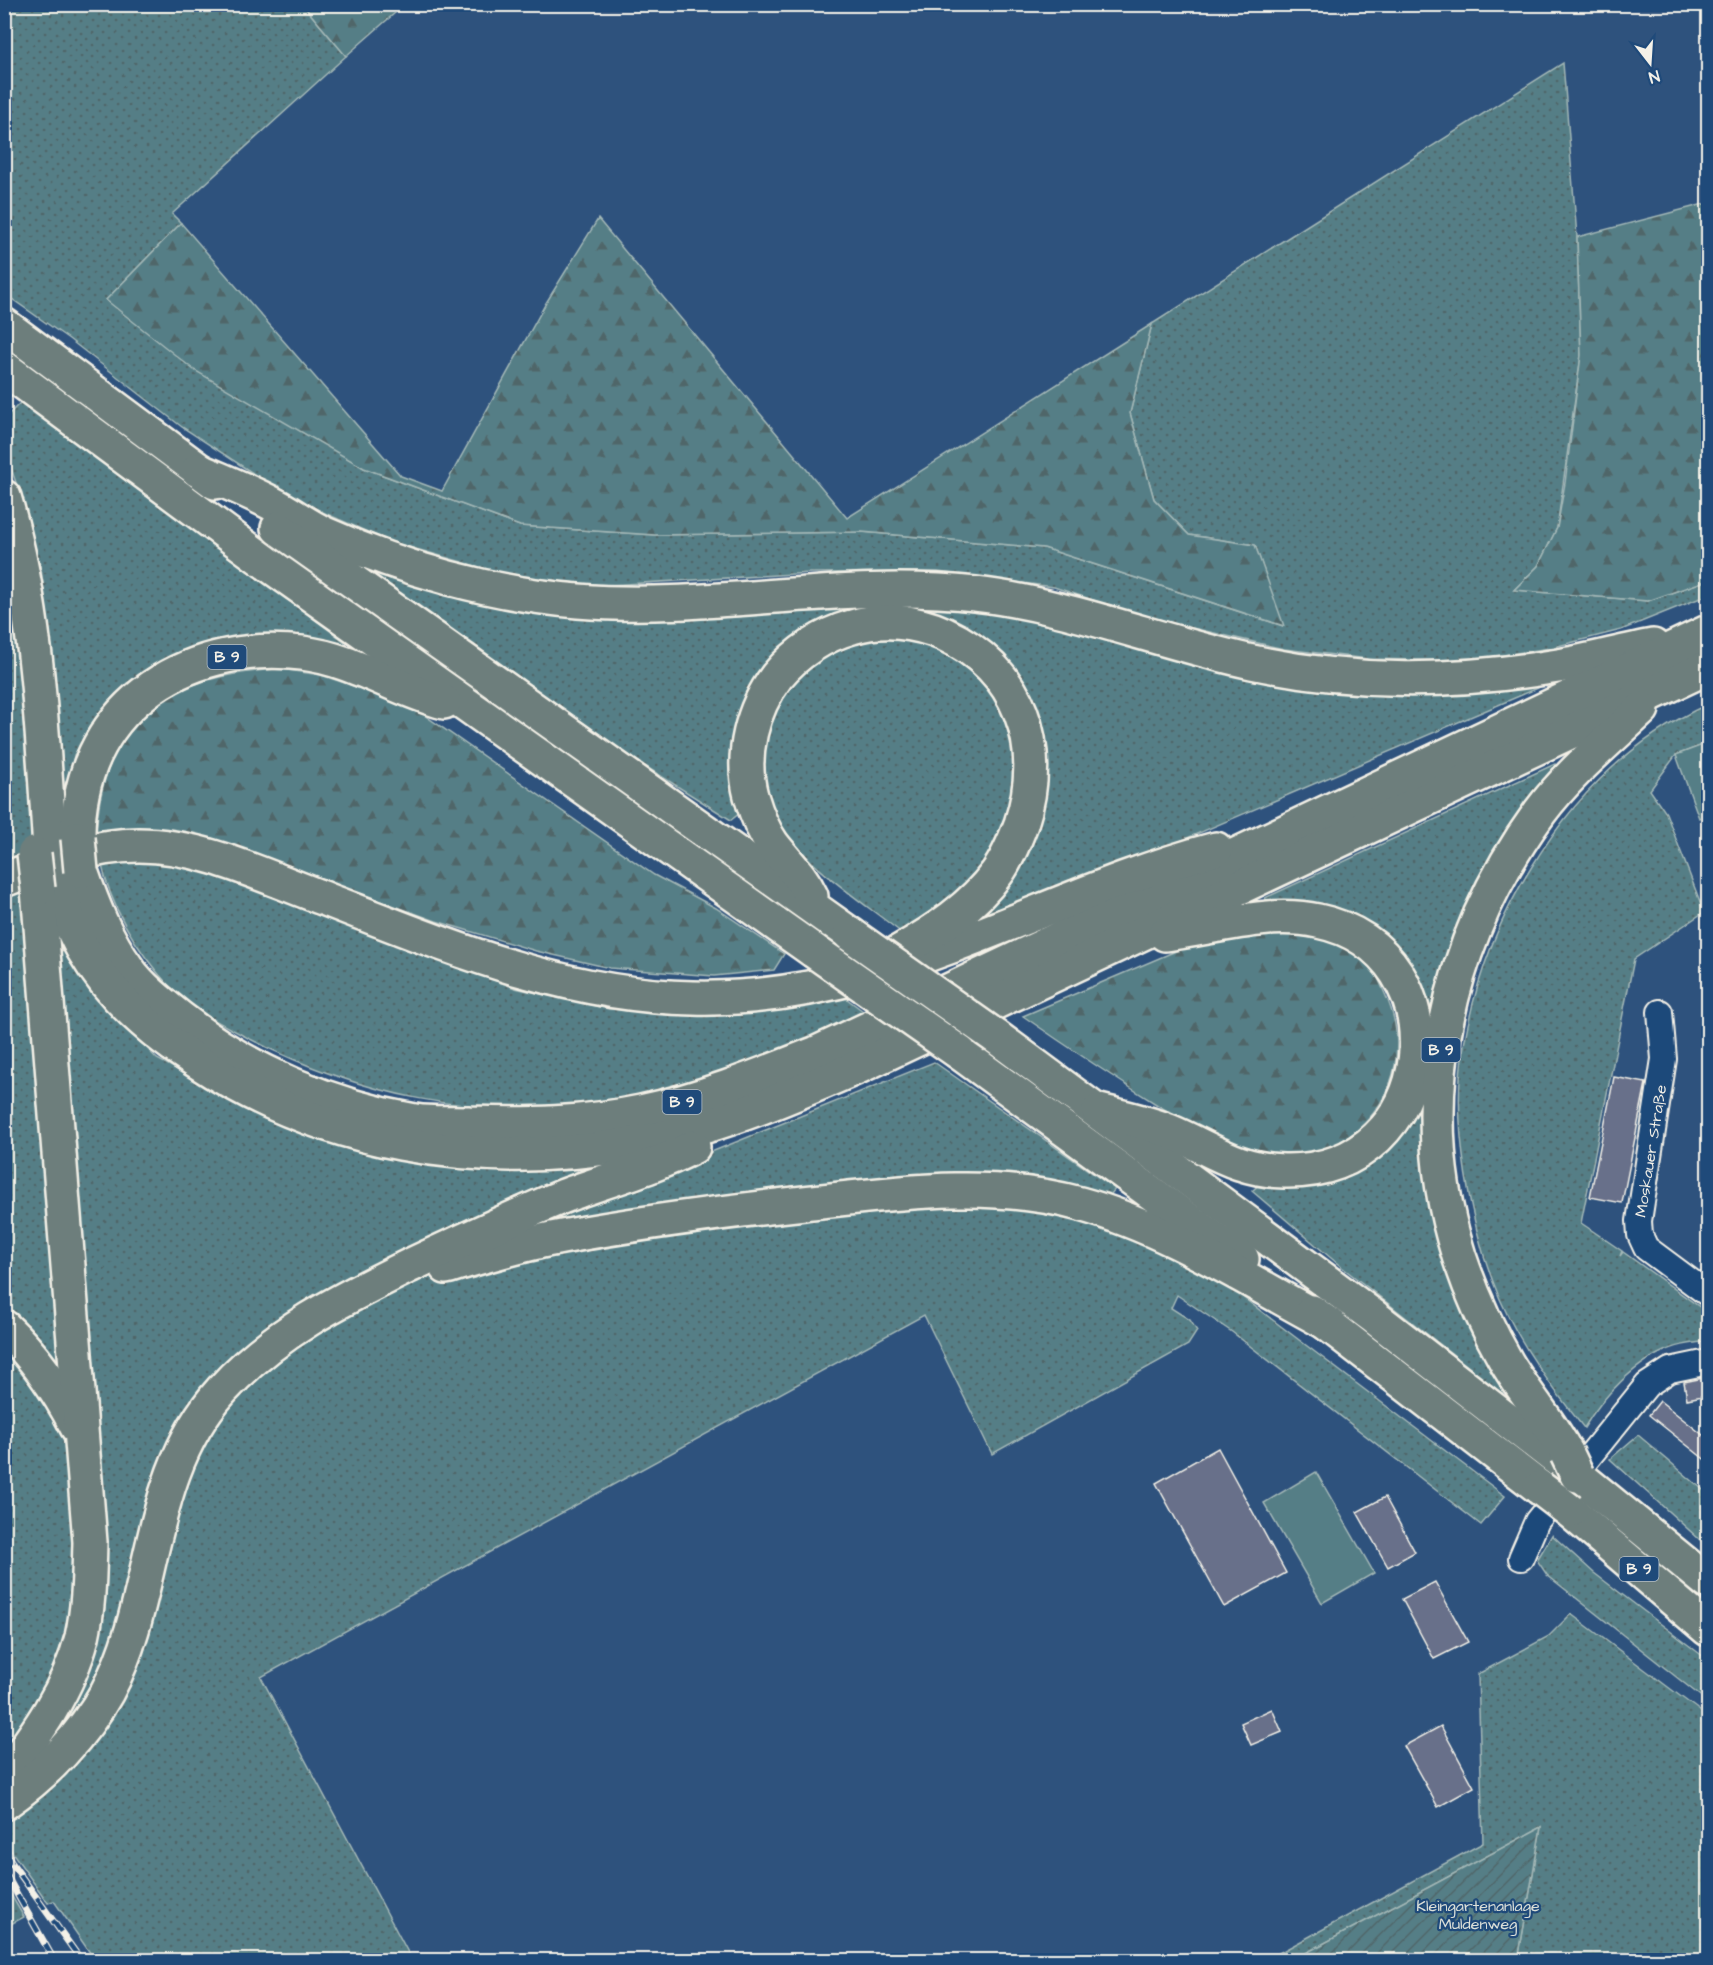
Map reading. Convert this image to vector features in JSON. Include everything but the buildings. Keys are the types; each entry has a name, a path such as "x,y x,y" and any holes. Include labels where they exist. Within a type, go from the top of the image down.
{"highway":[{"path":"29,344 198,470 582,746 1099,1111 1574,1469"},
{"path":"5,368 275,569 474,711"},
{"path":"198,470 271,503 321,532 369,552 517,594 579,601 647,603 915,589 977,594 1033,603 1253,662 1372,680 1418,681 1509,673 1563,665 1606,654 1704,646"},
{"path":"4,497 19,546 29,602 56,863 66,913 83,950 116,997 148,1027 213,1072 246,1091 326,1125 375,1139 453,1152 543,1154 627,1145 680,1134 778,1101 860,1066 1137,937 1663,688"},
{"path":"818,911 803,878 772,843 759,820 750,794 747,765 750,738 757,713 768,689 785,666 831,633 862,624 898,621 929,627 982,656 1008,686 1018,704 1026,730 1032,767 1027,805 1014,842 998,872 974,898 948,922 844,981"},
{"name":"B 9","path":"1704,646 1576,772 1541,811 1510,857 1466,948 1450,996 1437,1094 1443,1191 1459,1256 1508,1364 1553,1427 1574,1469 1708,1582"},
{"name":"B 9","path":"1704,646 1293,828 886,1023 753,1079 688,1101 640,1113 541,1124 418,1121 373,1112 295,1085 202,1036 166,1007 129,971 109,940 92,905 56,863 78,808 86,775 100,742 118,717 140,694 167,676 198,664 238,654 303,653 366,670 418,695 474,711 814,951 960,1053 1329,1324 1570,1511 1708,1629"},
{"path":"4,880 48,862 98,848 140,845 165,848 200,854 246,869 503,966 610,992 654,997 727,998 793,991 844,981 942,951 1171,861 1293,828"},
{"path":"8,1788 65,1682 81,1639 89,1595 90,1542 82,1438 56,863"},
{"path":"1099,1111 1169,1130 1221,1158 1257,1168 1283,1171 1311,1169 1338,1162 1358,1152 1379,1136 1396,1116 1409,1089 1416,1057 1413,1011 1405,989 1391,966 1369,945 1346,930 1319,921 1286,917 1137,937"},
{"path":"8,1788 66,1748 86,1725 108,1691 136,1612 159,1509 200,1420 221,1391 261,1351 293,1328 350,1295 456,1244 563,1197 689,1149 778,1101"},
{"path":"350,1295 560,1237 775,1207 911,1193 976,1190 1031,1195 1078,1203 1137,1222 1329,1324"},
{"path":"4,1327 22,1343 50,1380 82,1438"}],"street":[{"name":"Moskauer Straße","path":"1660,1012 1664,1059 1639,1221 1640,1235 1646,1248 1708,1294"},
{"path":"1521,1558 1537,1521 1647,1385 1670,1370 1708,1362"}],"green space":[{"path":"5,5 303,5 346,56 172,214 181,223 106,300 364,468 520,526 655,535 861,532 1044,548 1283,626 1255,545 1189,535 1154,499 1130,413 1152,324 1563,63 1577,237 1581,355 1557,528 1538,566 1514,590 1648,601 1708,580 1708,595 1621,630 1550,648 1463,661 1369,659 1284,649 1144,617 1054,587 938,572 811,573 592,586 497,572 388,541 291,498 182,427 69,339 5,294"},
{"path":"303,5 404,5 346,56"},
{"path":"1708,203 1708,580 1648,601 1514,590 1538,566 1557,528 1581,355 1577,237"},
{"path":"598,219 847,518 1152,324 1130,413 1154,499 1189,535 1255,545 1284,626 1044,548 862,532 655,535 520,526 364,468 194,370 106,300 181,223 401,476 442,491 546,303"},
{"path":"21,402 345,642 342,648 289,636 227,641 169,659 127,683 101,712 74,755 66,804 61,805 52,649 41,569 23,502 5,452 5,418"},
{"path":"4,538 11,562 33,827 54,922 84,982 157,1059 261,1114 383,1158 481,1168 576,1167 590,1201 934,1062 1115,1189 1088,1223 1125,1234 1220,1280 1505,1496 1481,1525 1232,1332 1177,1295 1171,1308 1190,1320 1197,1331 1188,1345 992,1454 924,1315 261,1677 412,1960 95,1960 54,1901 48,1903 5,1842"},
{"path":"372,567 442,588 923,600 1015,611 1291,684 1538,681 1538,688 972,930 902,933 805,856 774,818 762,796 731,820 637,761 367,575"},
{"path":"280,669 321,675 377,694 424,715 654,875 716,908 784,954 774,970 714,976 610,968 536,951 436,921 218,842 96,835 101,794 112,759 128,732 148,710 174,693 205,681 240,673"},
{"path":"1708,704 1708,743 1676,755 1650,790 1666,813 1704,912 1634,959 1581,1223 1622,1251 1620,1256 1623,1252 1708,1313 1708,1341 1672,1348 1646,1361 1611,1392 1584,1428 1527,1350 1508,1316 1489,1271 1472,1208 1461,1140 1460,1074 1464,1045 1474,998 1498,931 1519,889 1548,842 1566,817 1607,772 1654,734"},
{"path":"1708,743 1708,814 1699,818 1676,755"},
{"path":"1555,764 1561,773 1506,832 1486,866 1475,891 1456,943 1430,1050 1410,971 1269,906 1265,898"},
{"path":"143,860 192,865 515,988 609,1009 707,1016 798,1007 843,996 867,1014 700,1079 631,1097 596,1103 506,1108 461,1105 418,1098 375,1088 291,1059 218,1022 179,995 158,973 127,929 112,897 101,862"},
{"path":"1289,933 1337,941 1363,955 1373,968 1385,994 1393,1017 1397,1040 1390,1084 1380,1104 1348,1137 1326,1149 1306,1154 1272,1155 1240,1149 1220,1141 1146,1098 1023,1016 1190,945 1240,936"},
{"path":"1423,1074 1509,1387 1502,1393 1338,1264 1252,1191 1261,1183 1300,1185 1336,1179"},
{"path":"1638,1435 1708,1494 1708,1547 1610,1459"},
{"path":"1316,1472 1374,1573 1322,1603 1264,1503"},
{"path":"1552,1535 1594,1573 1708,1660 1708,1702 1547,1575 1537,1560"},
{"path":"1571,1614 1708,1717 1708,1960 1518,1960 1541,1827 1293,1960 1266,1960 1483,1843 1478,1674 1549,1636"},
{"name":"Kleingartenanlage Muldenweg","path":"1541,1827 1518,1960 1293,1960"},
{"path":"4,1883 24,1917 5,1927 4,1927"}],"railway":[{"path":"4,1852 81,1960"},
{"path":"4,1871 54,1960"}]}
